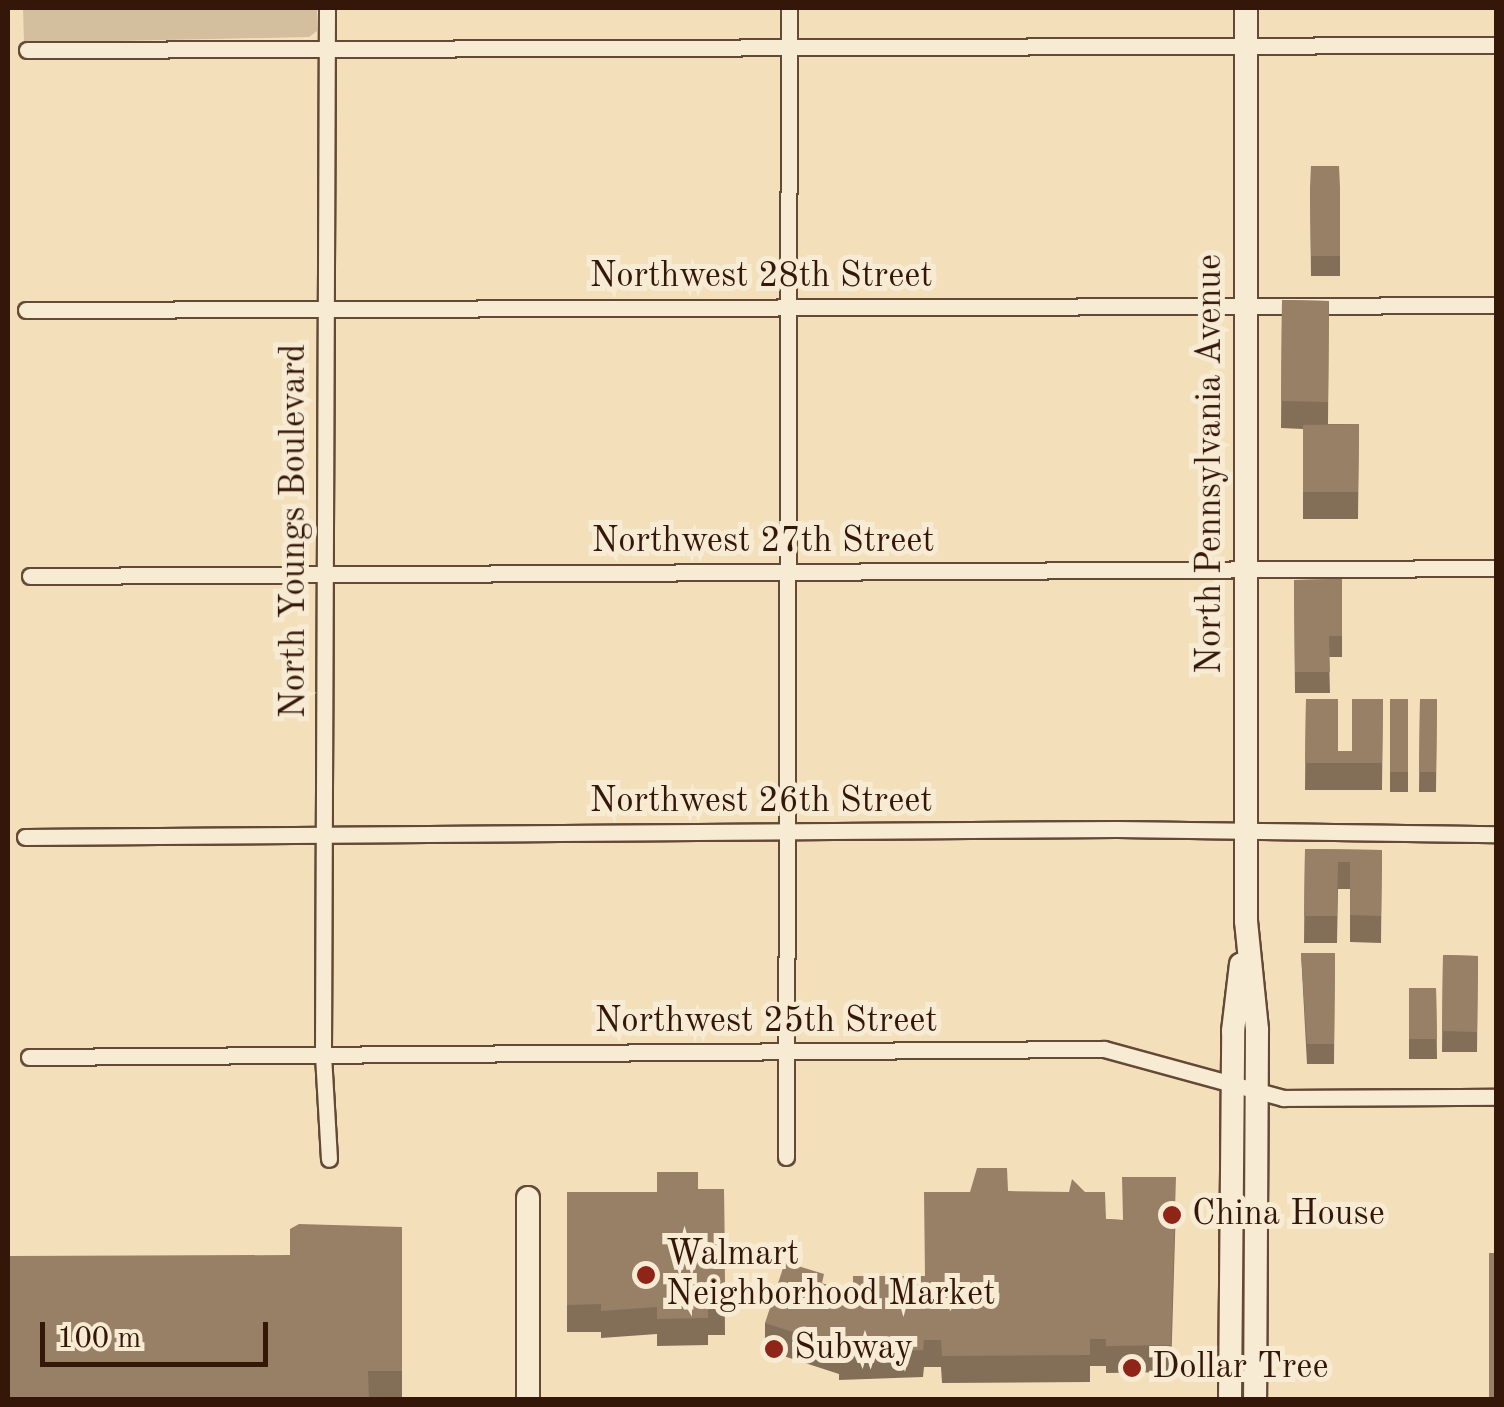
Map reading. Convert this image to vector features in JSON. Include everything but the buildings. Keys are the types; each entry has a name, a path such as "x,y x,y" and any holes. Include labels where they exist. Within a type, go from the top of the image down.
{"main road":[{"name":"North Pennsylvania Avenue","path":"1246,8 1246,921 1258,1094 1255,1400"},
{"name":"North Pennsylvania Avenue","path":"1230,1400 1232,1086 1246,921"},
{"path":"528,1198 528,1400"},
{"path":"1232,1200 1256,1200"},
{"path":"1231,1283 1256,1283"}],"street":[{"name":"North Youngs Boulevard","path":"326,8 323,1055 330,1159"},
{"path":"786,1156 788,8"},
{"path":"27,50 1496,45"},
{"name":"Northwest 28th Street","path":"26,310 1496,305"},
{"name":"Northwest 27th Street","path":"30,576 1496,568"},
{"name":"Northwest 26th Street","path":"25,838 787,832 1496,834"},
{"name":"Northwest 25th Street","path":"28,1057 1104,1049 1258,1094 1496,1097"}],"shaded area":[{"path":"23,8 317,8 317,31 309,37 24,43"}],"place":[{"name":"China House","path":"1172,1215"},
{"name":"Walmart Neighborhood Market","path":"646,1275"},
{"name":"Subway","path":"774,1349"},
{"name":"Dollar Tree","path":"1132,1368"}]}
